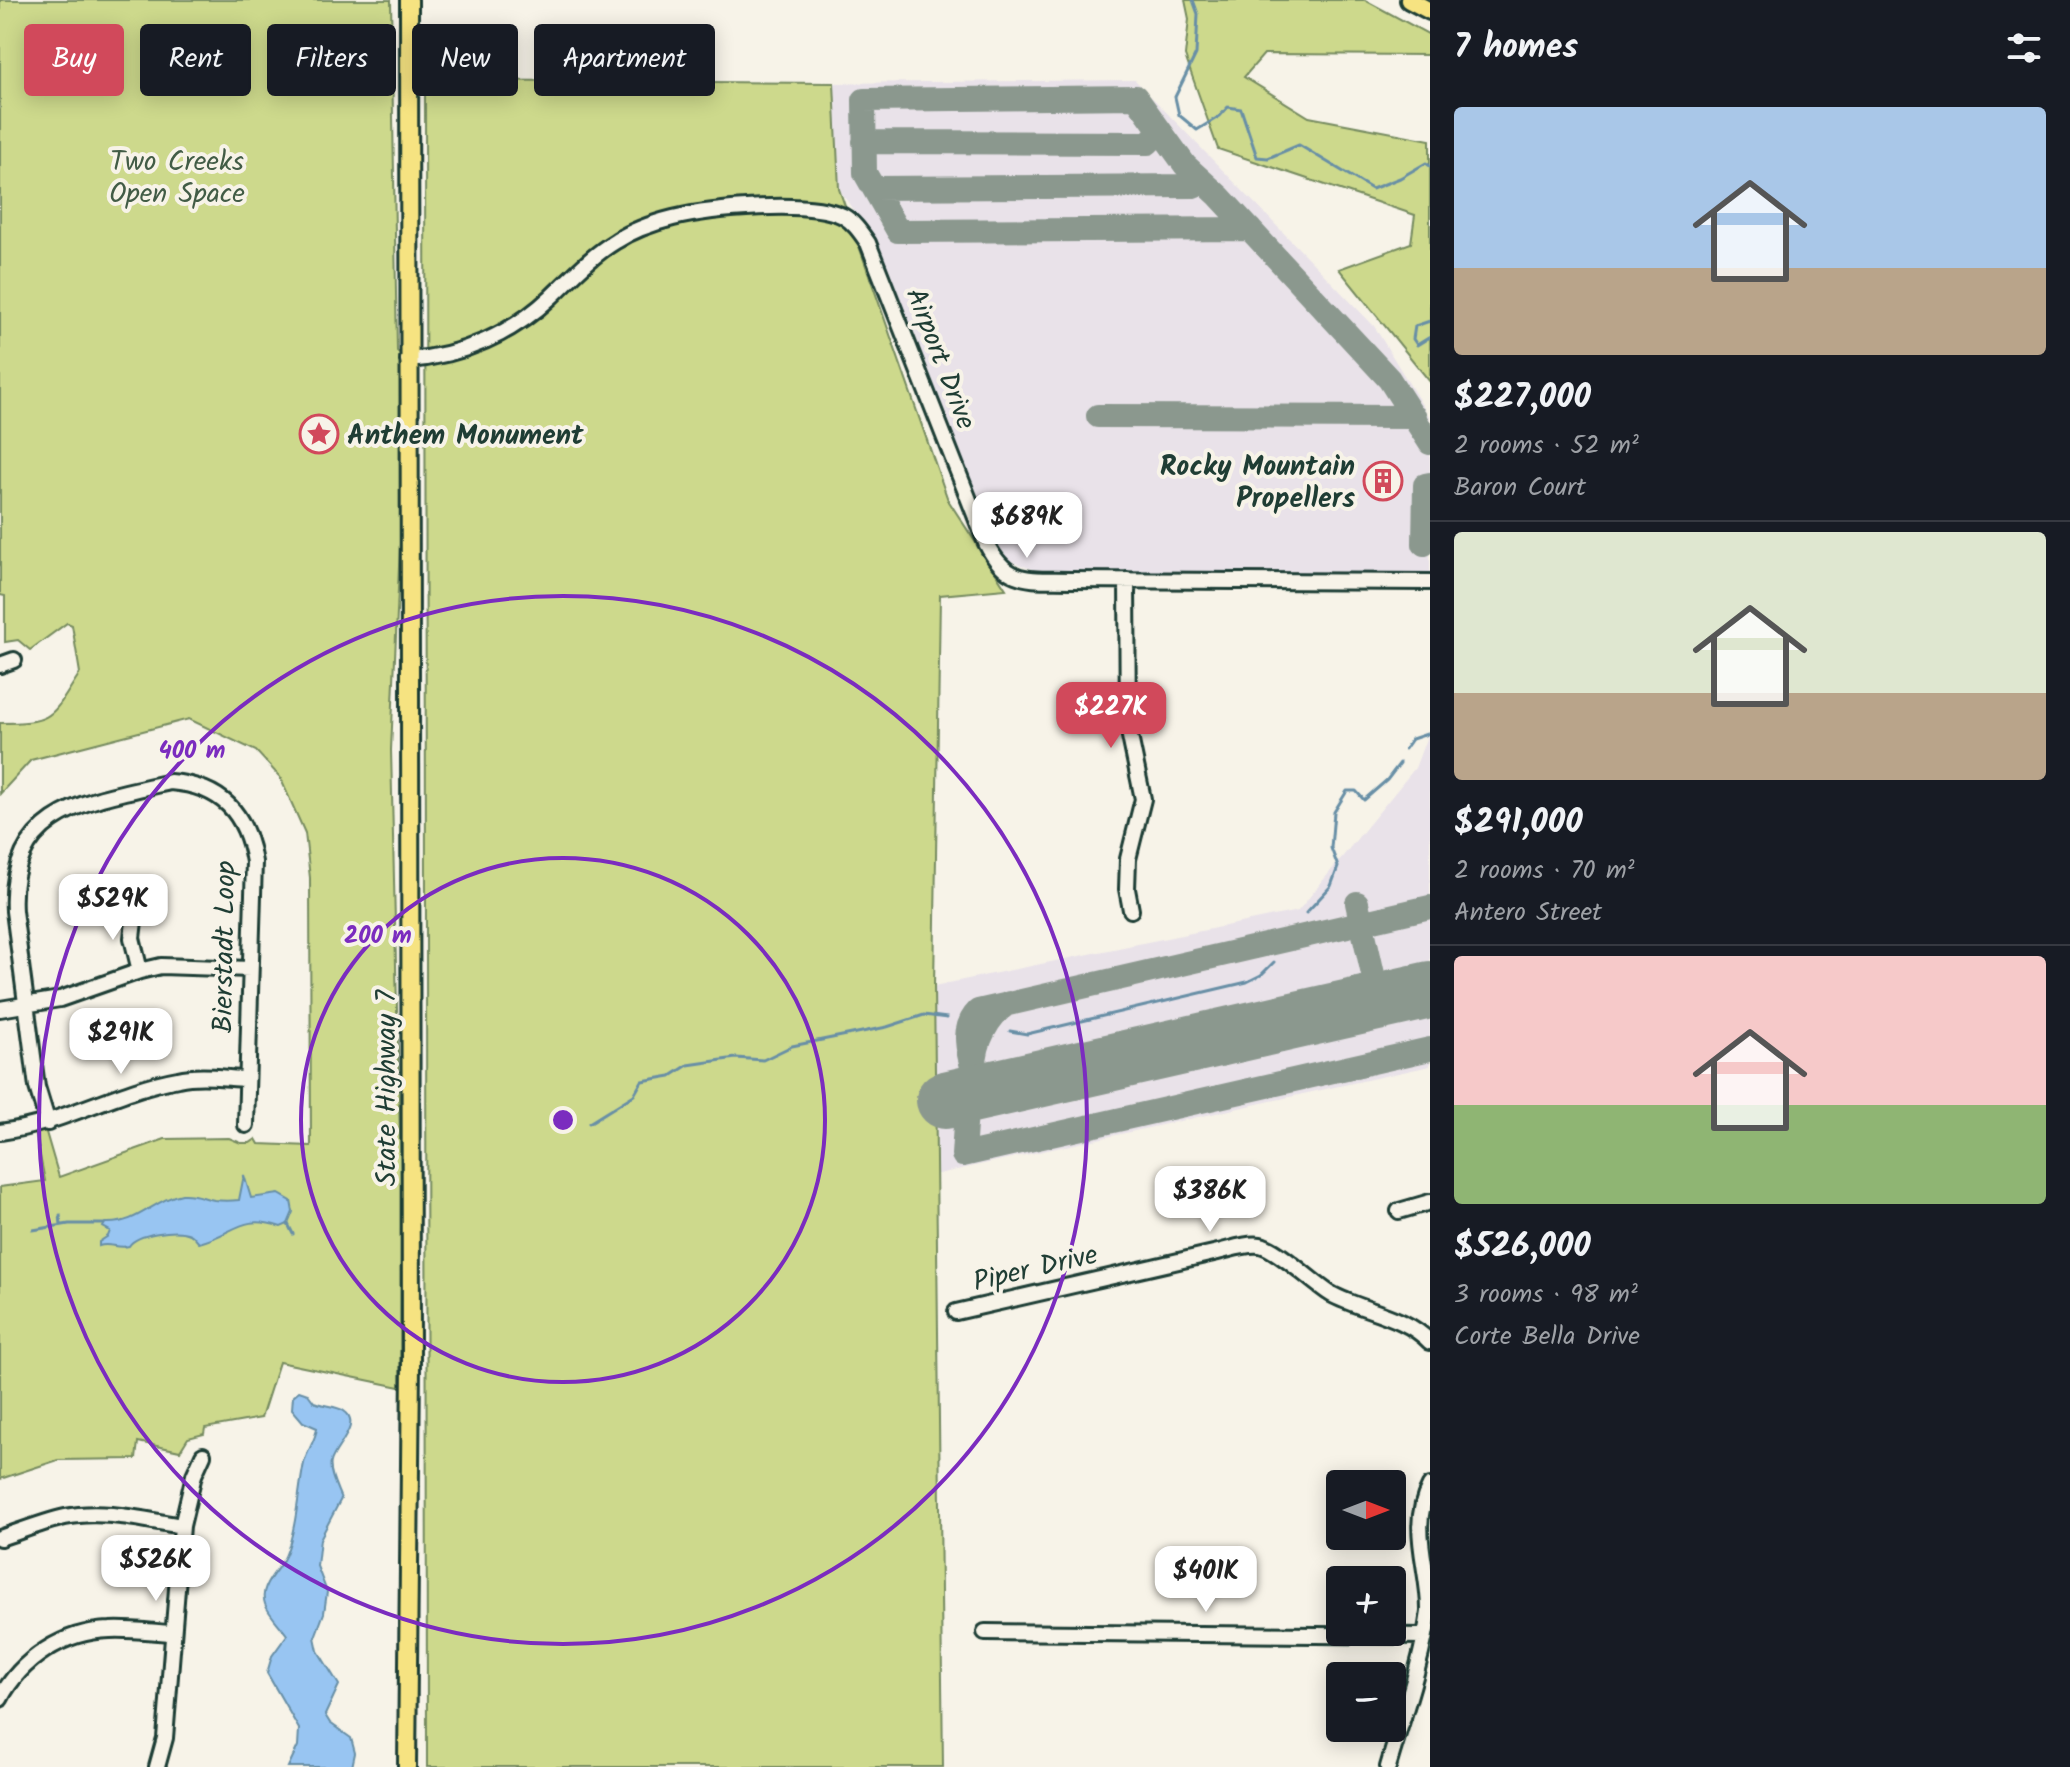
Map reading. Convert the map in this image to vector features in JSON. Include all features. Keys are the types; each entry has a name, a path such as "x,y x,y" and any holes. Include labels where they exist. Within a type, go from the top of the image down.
{"main road":[{"name":"State Highway 7","path":"407,1767 411,1365 409,0"},
{"path":"1409,0 1430,11"}],"street":[{"name":"Airport Drive","path":"408,360 452,354 506,331 536,310 603,249 654,223 688,215 753,209 791,207 825,211 842,216 858,229 873,253 980,529 1001,568 1024,579 1430,582"},
{"path":"1127,580 1128,727 1143,799 1128,859 1127,889 1131,910"},
{"name":"Bierstadt Loop","path":"48,1123 37,1087 6,897 27,846 47,823 73,807 170,782 186,783 220,797 241,819 250,839 254,862 246,1125"},
{"path":"135,913 132,938 140,971"},
{"path":"0,1009 60,999 140,971 181,966 250,969"},
{"path":"0,1132 48,1123 113,1098 177,1079 196,1076 246,1079"},
{"path":"1399,1211 1430,1202"},
{"name":"Piper Drive","path":"956,1312 1258,1245 1271,1249 1341,1300 1428,1335"},
{"path":"157,1767 165,1738 182,1526 194,1475 203,1455"},
{"path":"1388,1767 1425,1636 1430,1591 1420,1518 1423,1500 1430,1486"},
{"path":"0,1538 66,1517 84,1515 182,1526"},
{"path":"0,1699 31,1661 69,1638 109,1630 172,1633"},
{"path":"985,1632 1425,1636"}],"shaded area":[{"path":"1135,80 1374,326 1430,418 1430,575 1038,571 1010,561 995,547 876,244 839,189 834,83"},
{"path":"1430,728 1430,1066 934,1175 934,986 1298,911 1415,768"}],"green space":[{"name":"Two Creeks Open Space","path":"0,0 391,0 391,24 267,24 267,96 393,96 397,351 408,360 391,750 401,1182 400,1387 279,1362 261,1418 205,1428 204,1434 188,1438 180,1451 138,1442 136,1459 58,1460 0,1479 0,1187 45,1181 35,1131 45,1129 59,1177 165,1139 229,1138 250,1143 256,1139 259,1144 311,1146 310,878 305,833 280,777 256,751 189,719 31,760 0,794 0,723 32,721 50,714 80,673 72,625 67,623 30,650 18,640 5,642 5,596 0,595"},
{"path":"1185,0 1365,0 1430,35 1430,55 1264,54 1244,77 1309,117 1430,140 1430,382 1339,269 1411,243 1415,215 1218,149 1185,56 1189,19"},
{"path":"518,81 534,81 534,96 715,96 715,82 834,83 839,189 948,500 1006,589 940,595 934,986 943,1767 427,1767 425,96 518,96"}],"water":[{"path":"244,1175 251,1198 279,1194 291,1201 293,1212 288,1224 281,1227 256,1222 238,1226 199,1243 190,1234 176,1232 148,1235 129,1246 99,1246 110,1231 103,1227 105,1223 127,1220 172,1197 186,1194 214,1200 239,1200"},
{"path":"299,1391 308,1394 314,1402 341,1409 349,1416 350,1422 330,1466 341,1499 320,1539 317,1566 327,1592 324,1613 315,1637 318,1651 339,1685 325,1715 330,1723 351,1738 355,1753 352,1767 288,1767 298,1746 299,1729 267,1673 272,1656 287,1635 267,1608 264,1590 290,1543 304,1463 317,1428 303,1422 292,1409 293,1396"}],"waterway":[{"path":"1193,0 1198,14 1196,54 1175,97 1179,115 1197,130 1220,116 1228,107 1241,109 1257,157 1268,158 1299,145 1372,189 1426,163 1430,166"},
{"path":"1430,321 1415,326 1413,339 1417,345 1430,337"},
{"path":"1405,749 1412,739 1430,733"},
{"path":"1306,913 1331,886 1338,867 1331,848 1334,812 1347,791 1356,791 1364,800 1387,780 1400,763"},
{"path":"1010,1031 1027,1034 1247,982 1261,975 1274,962"},
{"path":"589,1123 634,1095 642,1081 671,1076 688,1065 736,1058 763,1060 792,1046 887,1027 924,1015 947,1018"},
{"path":"60,1215 61,1225"},
{"path":"33,1230 69,1224 104,1224"},
{"path":"288,1224 293,1234"}],"taxiway":[{"path":"1250,229 898,231 865,173 864,100 1136,97 1185,165 1219,196 1389,379 1430,443"},
{"path":"864,142 1148,143 1160,131"},
{"path":"874,188 1193,186 1203,182"},
{"path":"1098,416 1415,417"},
{"path":"1424,544 1425,485 1430,484"},
{"path":"1357,903 1379,1001"},
{"path":"979,1092 967,1039 971,1020 978,1011 1430,907"},
{"path":"975,1066 977,1048 984,1030 1009,1003"},
{"path":"967,1095 963,1155 1430,1049"}],"runway":[{"path":"945,1100 1430,990"}],"place":[{"name":"Anthem Monument","path":"319,434"},
{"name":"Rocky Mountain Propellers","path":"1383,481"}]}
